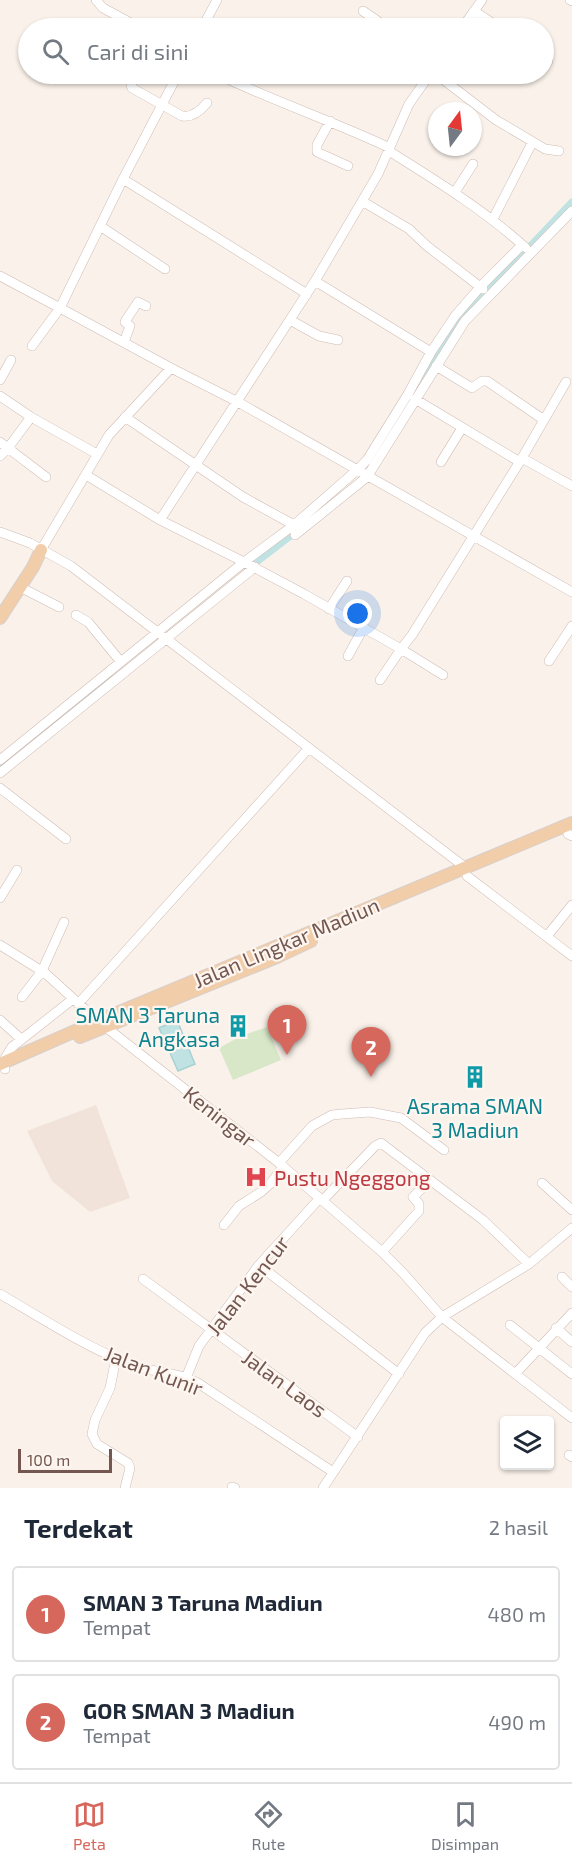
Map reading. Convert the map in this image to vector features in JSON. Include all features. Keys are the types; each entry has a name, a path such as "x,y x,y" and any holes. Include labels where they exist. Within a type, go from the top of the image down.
{"main road":[{"path":"0,618 42,550"},
{"name":"Jalan Lingkar Madiun","path":"2,1067 466,872 571,831"}],"street":[{"path":"96,0 103,8 122,18"},
{"path":"207,18 217,0"},
{"path":"469,18 480,1"},
{"path":"363,11 373,18"},
{"path":"474,11 485,18"},
{"path":"131,84 132,88 185,117 200,110 207,103"},
{"path":"33,346 60,308 172,84"},
{"path":"238,84 330,121 390,149 493,219 527,249"},
{"path":"160,520 315,281 362,201 390,149 409,104 423,84"},
{"path":"449,84 483,111 532,143 545,149 559,151"},
{"path":"330,121 316,149 320,154 348,166"},
{"path":"493,219 532,143"},
{"path":"455,192 473,164"},
{"path":"123,179 307,294"},
{"path":"362,201 408,229 485,291"},
{"path":"362,474 367,460 455,316 572,211"},
{"path":"100,226 165,269"},
{"path":"0,276 238,402 572,591"},
{"path":"315,281 431,352"},
{"path":"0,773 162,635 362,474 415,399 485,291"},
{"path":"124,342 130,326 125,322 126,320 138,302 146,306"},
{"path":"290,320 319,336 338,340"},
{"path":"0,380 11,360"},
{"path":"436,366 472,388 482,381 487,381 544,420"},
{"path":"42,550 109,435 171,368"},
{"path":"380,680 412,635 521,460 566,382"},
{"path":"0,396 31,417 98,454"},
{"path":"415,399 462,428 572,486"},
{"path":"0,456 31,417"},
{"path":"126,417 295,530"},
{"path":"441,462 462,428"},
{"path":"0,442 46,477"},
{"path":"86,475 160,520 250,564 364,627 443,675"},
{"path":"0,532 42,550 71,566 572,956"},
{"path":"329,609 347,581"},
{"path":"21,587 59,607"},
{"path":"76,615 88,622 122,662"},
{"path":"549,661 572,626"},
{"path":"348,656 364,627"},
{"path":"0,760 122,662 162,635"},
{"path":"2,1067 9,1051 21,1039 76,1002 124,955 308,749"},
{"path":"0,788 66,839"},
{"path":"0,898 17,870"},
{"path":"548,936 571,909"},
{"path":"22,997 42,971 64,922"},
{"name":"Keningar","path":"0,945 42,971 102,1024 281,1165 382,1252 444,1316 555,1402"},
{"path":"0,1020 21,1039"},
{"path":"224,1225 239,1206 270,1184 281,1165 312,1126 332,1116 370,1112 401,1118 444,1150"},
{"name":"Jalan Kencur","path":"186,1378 199,1346 259,1265 375,1146 381,1143 429,1181"},
{"path":"382,1252 418,1211 419,1204 413,1197 429,1181 483,1220 529,1264"},
{"path":"542,1183 572,1210"},
{"path":"323,1488 425,1333 444,1316 529,1264 572,1228"},
{"path":"259,1265 399,1374"},
{"path":"562,1277 572,1287"},
{"name":"Jalan Laos","path":"143,1279 358,1437"},
{"name":"Jalan Kunir","path":"0,1294 116,1358 134,1366 186,1378 219,1396 333,1472"},
{"path":"517,1372 572,1313"},
{"path":"510,1325 572,1374"},
{"path":"556,1328 572,1342"},
{"path":"116,1358 110,1388 94,1420 92,1434 98,1444 129,1463 125,1488"},
{"path":"555,1402 572,1412"},
{"path":"555,1402 572,1418"}],"shaded area":[{"path":"96,1105 130,1198 90,1212 52,1181 27,1131"}],"green space":[{"path":"267,1027 281,1060 233,1080 219,1048 241,1036"}],"water":[{"path":"177,1020 195,1064 178,1071 159,1028"}],"waterway":[{"path":"422,378 460,320 572,202"},
{"path":"249,568 297,531"},
{"path":"0,766 111,678"}],"place":[{"name":"SMAN 3 Taruna Angkasa","path":"238,1026"},
{"name":"SMAN 3 Taruna Madiun","path":"287,1055"},
{"name":"GOR SMAN 3 Madiun","path":"371,1077"},
{"name":"Asrama SMAN 3 Madiun","path":"475,1077"},
{"name":"Pustu Ngeggong","path":"256,1177"}]}
